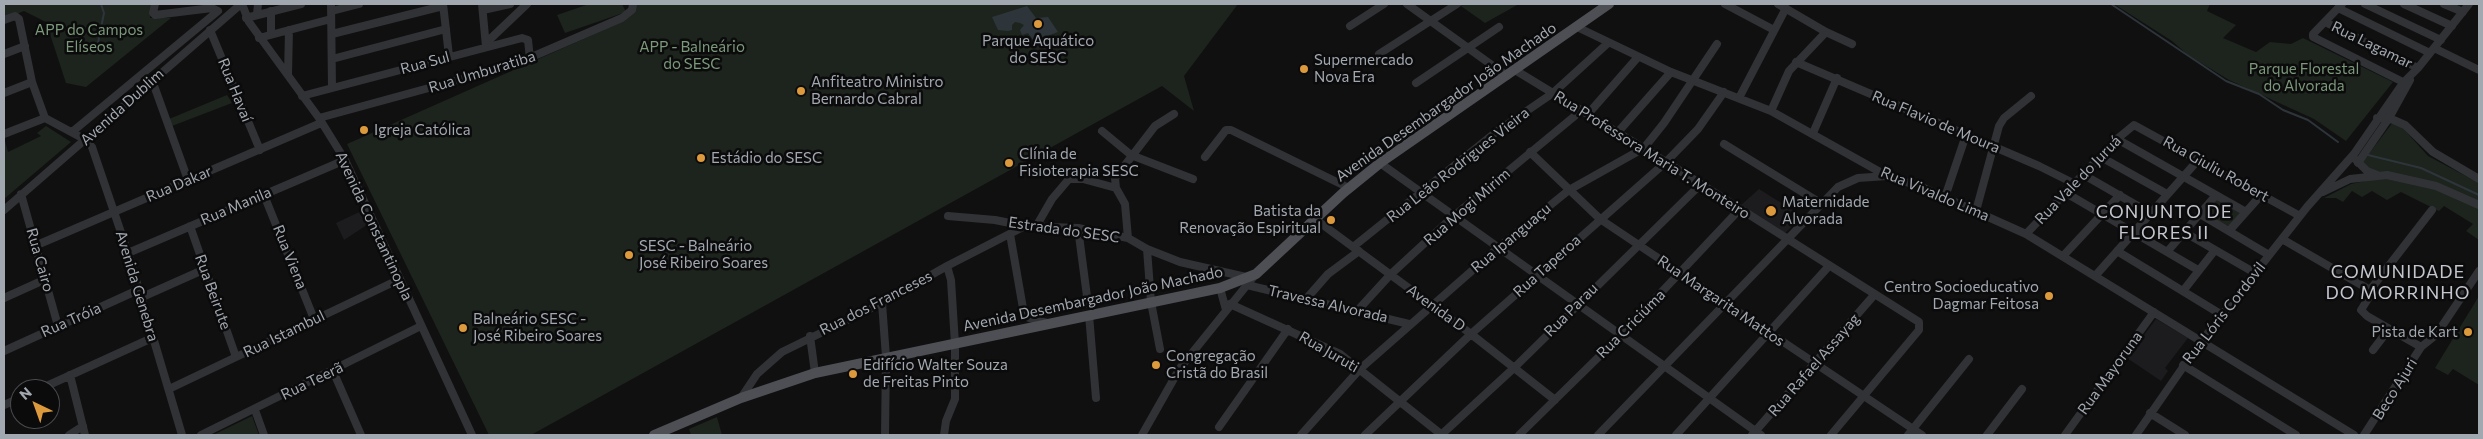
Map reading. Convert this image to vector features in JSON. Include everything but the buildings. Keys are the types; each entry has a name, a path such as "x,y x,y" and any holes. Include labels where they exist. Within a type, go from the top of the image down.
{"main road":[{"name":"Avenida Desembargador João Machado","path":"654,435 741,398 815,373 1050,323 1089,310 1151,302 1220,288 1233,279 1250,278 1349,188 1380,163 1606,5"}],"street":[{"path":"72,132 217,12 217,9 212,8 162,15 154,14 155,4"},
{"name":"Avenida Constantinopla","path":"241,4 246,18 320,120 345,160 469,434"},
{"name":"Avenida Dublim","path":"4,210 241,4"},
{"path":"257,14 258,4"},
{"path":"246,18 301,4"},
{"path":"332,87 331,7 359,4"},
{"path":"486,45 482,7 510,4"},
{"name":"Rua Sul","path":"486,45 527,4"},
{"name":"Rua Umburatiba","path":"320,120 499,70 530,59 622,18 632,10 633,4"},
{"path":"1350,26 1384,4"},
{"name":"Rua Professora Maria T. Monteiro","path":"1407,4 1468,47 1511,73 1553,93 1618,132 1786,240 1917,320 1920,324 1919,330 1864,396"},
{"path":"1380,54 1458,4"},
{"path":"1725,4 1774,30"},
{"path":"1778,4 1826,32 1852,44"},
{"path":"2365,4 2441,40"},
{"path":"2404,4 2452,26"},
{"path":"2444,4 2462,12"},
{"path":"2358,163 2389,118 2406,84 2469,4"},
{"path":"332,34 443,5 449,56"},
{"path":"2406,84 2316,39 2313,34 2340,6 2432,51 2479,70"},
{"path":"1739,98 1786,8"},
{"path":"270,11 272,34"},
{"path":"4,20 17,16 20,22 32,82 45,118 86,140"},
{"path":"260,38 331,19"},
{"name":"Rua Lagamar","path":"2325,22 2418,68"},
{"path":"1416,83 1499,27"},
{"name":"Rua Vivaldo Lima","path":"1577,27 1671,72 1771,111 1889,177 1945,197 2026,234 2064,255 2202,341"},
{"name":"Rua Havaí","path":"210,30 260,150"},
{"path":"288,75 289,30"},
{"path":"332,58 446,30"},
{"path":"1771,111 1796,62 1826,32"},
{"name":"Rua Sul","path":"302,96 486,45 525,38 530,45 530,59"},
{"name":"Rua Leão Rodrigues Vieira","path":"1307,298 1328,274 1421,192 1489,137 1553,93 1608,43"},
{"name":"Rua Ipanguaçu","path":"1301,435 1360,369 1499,247 1569,190 1644,148 1717,44"},
{"path":"4,54 25,46"},
{"name":"Rua Mogi Mirim","path":"1358,310 1390,275 1455,215 1530,152 1585,112 1638,57"},
{"name":"Rua Flavio de Moura","path":"1796,62 1993,146 2075,184"},
{"path":"1618,132 1671,72"},
{"path":"1813,134 1837,78"},
{"path":"152,80 188,180"},
{"path":"4,93 32,82"},
{"name":"Rua Lóris Cordovil","path":"2136,435 2184,365 2222,315 2300,216 2354,154 2377,118 2406,84"},
{"name":"Rua Taperoa","path":"1365,435 1471,334 1666,162 1698,129 1724,92"},
{"path":"1976,211 1993,146 2002,122 2031,96"},
{"path":"1128,238 1125,204 1116,188 1115,178 1131,154 1154,126 1174,114"},
{"path":"4,134 45,118"},
{"path":"2377,118 2389,118 2405,125 2441,158 2479,179"},
{"name":"Rua Dakar","path":"36,245 260,150 320,120"},
{"name":"Rua Giuliu Robert","path":"2131,127 2134,125 2142,128 2300,216"},
{"name":"Rua Vale do Juruá","path":"2026,234 2131,127"},
{"path":"1205,157 1226,130 1231,130 1349,188"},
{"path":"1102,131 1131,154 1193,179"},
{"path":"1945,197 1966,135"},
{"name":"Avenida Genebra","path":"86,140 92,147 128,254 182,435"},
{"path":"2117,140 2246,212"},
{"path":"1724,144 1822,204"},
{"name":"Rua Margarita Mattos","path":"1530,152 1600,219 1864,396 1910,432 1922,435"},
{"path":"2354,154 2358,163 2368,171 2378,175"},
{"path":"2101,157 2167,194"},
{"path":"2096,275 2198,159"},
{"name":"Rua Manila","path":"128,254 345,160"},
{"path":"1380,163 1578,303 1756,434"},
{"path":"2084,175 2150,213"},
{"path":"2317,196 2350,179 2378,175 2398,176 2423,182 2479,205"},
{"path":"1598,435 1838,187 1870,176 1889,177"},
{"path":"1037,225 1041,215 1062,184 1072,177 1116,188"},
{"name":"Rua Parau","path":"1442,435 1516,368 1578,303 1700,185"},
{"path":"2066,193 2198,270"},
{"name":"Rua Cairo","path":"21,194 58,326"},
{"path":"2229,231 2262,194"},
{"name":"Rua Viena","path":"264,195 314,319"},
{"path":"2064,255 2120,195"},
{"path":"2167,252 2216,195"},
{"name":"Rua Criciúma","path":"1519,435 1681,274 1739,210"},
{"path":"2421,347 2389,329 2362,311 2361,308 2371,294 2370,290 2432,210"},
{"path":"2200,214 2269,255"},
{"name":"Estrada do SESC","path":"948,216 995,220 1025,226 1078,228 1128,238 1147,249 1180,262 1233,279"},
{"name":"Avenida D","path":"1315,219 1471,334 1555,400"},
{"name":"Rua Beirute","path":"190,226 236,357"},
{"name":"Rua dos Franceses","path":"741,398 769,362 782,352 810,336 882,303 1025,226"},
{"path":"1078,228 1089,310 1096,398"},
{"path":"2184,232 2256,273"},
{"path":"1010,234 1024,314 1029,318 1050,323"},
{"path":"2282,239 2370,290"},
{"path":"1147,249 1151,302 1160,349"},
{"path":"2183,290 2216,250"},
{"path":"2117,251 2222,315"},
{"path":"944,435 946,421 955,399 956,344 951,280 948,266"},
{"path":"1676,435 1829,266"},
{"name":"Rua Tróia","path":"4,351 58,326 205,269"},
{"name":"Beco Ajuri","path":"2364,435 2421,347 2436,335 2479,271"},
{"path":"1142,435 1180,368 1250,278"},
{"name":"Travessa Alvorada","path":"1250,278 1307,298 1409,324"},
{"path":"4,298 46,279"},
{"name":"Rua Istambul","path":"168,389 400,279"},
{"path":"1220,288 1228,307"},
{"name":"Rua Rafael Assayag","path":"1756,434 1875,294"},
{"path":"882,303 886,357 885,435"},
{"name":"Rua Juruti","path":"1228,307 1288,329 1322,344 1360,369 1442,435"},
{"name":"Rua Mayoruna","path":"2065,435 2154,312"},
{"name":"Rua Teerã","path":"201,435 255,410 421,326"},
{"path":"1219,427 1288,329"},
{"path":"2373,350 2389,329"},
{"path":"810,336 815,373"},
{"path":"60,380 152,338"},
{"path":"2202,341 2354,435"},
{"path":"1910,432 1969,359"},
{"path":"2184,365 2296,435"},
{"path":"334,370 361,435"},
{"path":"70,375 86,435"},
{"path":"1987,435 2022,388"},
{"path":"1831,435 1864,396"},
{"path":"255,410 264,435"},
{"path":"2150,414 2185,435"},
{"path":"69,435 83,426"}],"shaded area":[{"name":"Parque Aquático do SESC","path":"1027,6 1036,18 1048,17 1058,32 1034,41 1028,33 1022,35 1020,30 1024,25 1020,23 1015,22 1012,25 1012,30 998,30 992,17"},
{"name":"Maternidade Alvorada","path":"1759,189 1802,216 1785,233 1740,206"},
{"path":"370,207 376,219 344,240 336,223"},
{"path":"2156,319 2188,338 2165,368 2168,371 2161,381 2127,358"}],"green space":[{"name":"APP do Campos Elíseos","path":"4,4 152,4 150,18 171,18 86,87 66,83 46,22 24,11 4,19"},
{"path":"589,4 622,4 626,12 565,33 557,15"},
{"name":"SESC - Balneário José Ribeiro Soares","path":"636,4 1238,4 1184,76 1194,111 1162,86 531,435 489,435 347,144 624,21 636,8"},
{"path":"1458,4 1519,4 1485,23"},
{"name":"Parque Florestal do Alvorada","path":"2114,4 2210,4 2207,11 2236,25 2223,38 2256,52 2270,42 2291,44 2303,38 2393,82 2346,141 2314,119 2229,80 2188,55 2172,41"},
{"path":"227,95 232,103 172,126 169,119"},
{"path":"2393,122 2401,126 2428,156 2479,183 2479,240 2466,231 2473,224 2444,206 2439,211 2401,192 2387,200 2372,191 2362,197 2352,191 2343,202 2336,198 2324,198 2351,184 2370,180 2362,163"},
{"path":"46,126 71,142 4,199 4,137 8,152 41,136 37,133"},
{"path":"2216,197 2243,212 2230,227 2203,212"},
{"name":"Pista de Kart","path":"2479,296 2479,385 2453,369 2448,375 2435,368"},
{"path":"252,416 259,435 213,435"},
{"path":"717,417 722,435 691,435 689,429"}],"waterway":[{"path":"97,48 104,13 101,4"},
{"path":"2111,4 2226,81 2259,94 2283,110 2308,120 2338,142"},
{"path":"2368,155 2421,168 2479,195"}],"place":[{"name":"Parque Aquático do SESC","path":"1038,24"},
{"name":"Supermercado Nova Era","path":"1304,69"},
{"name":"Anfiteatro Ministro Bernardo Cabral","path":"801,91"},
{"name":"Igreja Católica","path":"364,130"},
{"name":"Estádio do SESC","path":"701,158"},
{"name":"Clínia de Fisioterapia SESC","path":"1009,163"},
{"name":"Maternidade Alvorada","path":"1771,211"},
{"name":"Batista da Renovação Espiritual","path":"1331,220"},
{"name":"SESC - Balneário José Ribeiro Soares","path":"629,255"},
{"name":"Centro Socioeducativo Dagmar Feitosa","path":"2049,296"},
{"name":"Balneário SESC - José Ribeiro Soares","path":"463,328"},
{"name":"Pista de Kart","path":"2468,332"},
{"name":"Congregação Cristã do Brasil","path":"1156,365"},
{"name":"Edifício Walter Souza de Freitas Pinto","path":"853,374"}],"district":[{"name":"CONJUNTO DE FLORES II","path":"2164,222"},
{"name":"COMUNIDADE DO MORRINHO","path":"2398,282"}],"park label":[{"name":"APP - Balneário do SESC","path":"692,56"}]}
